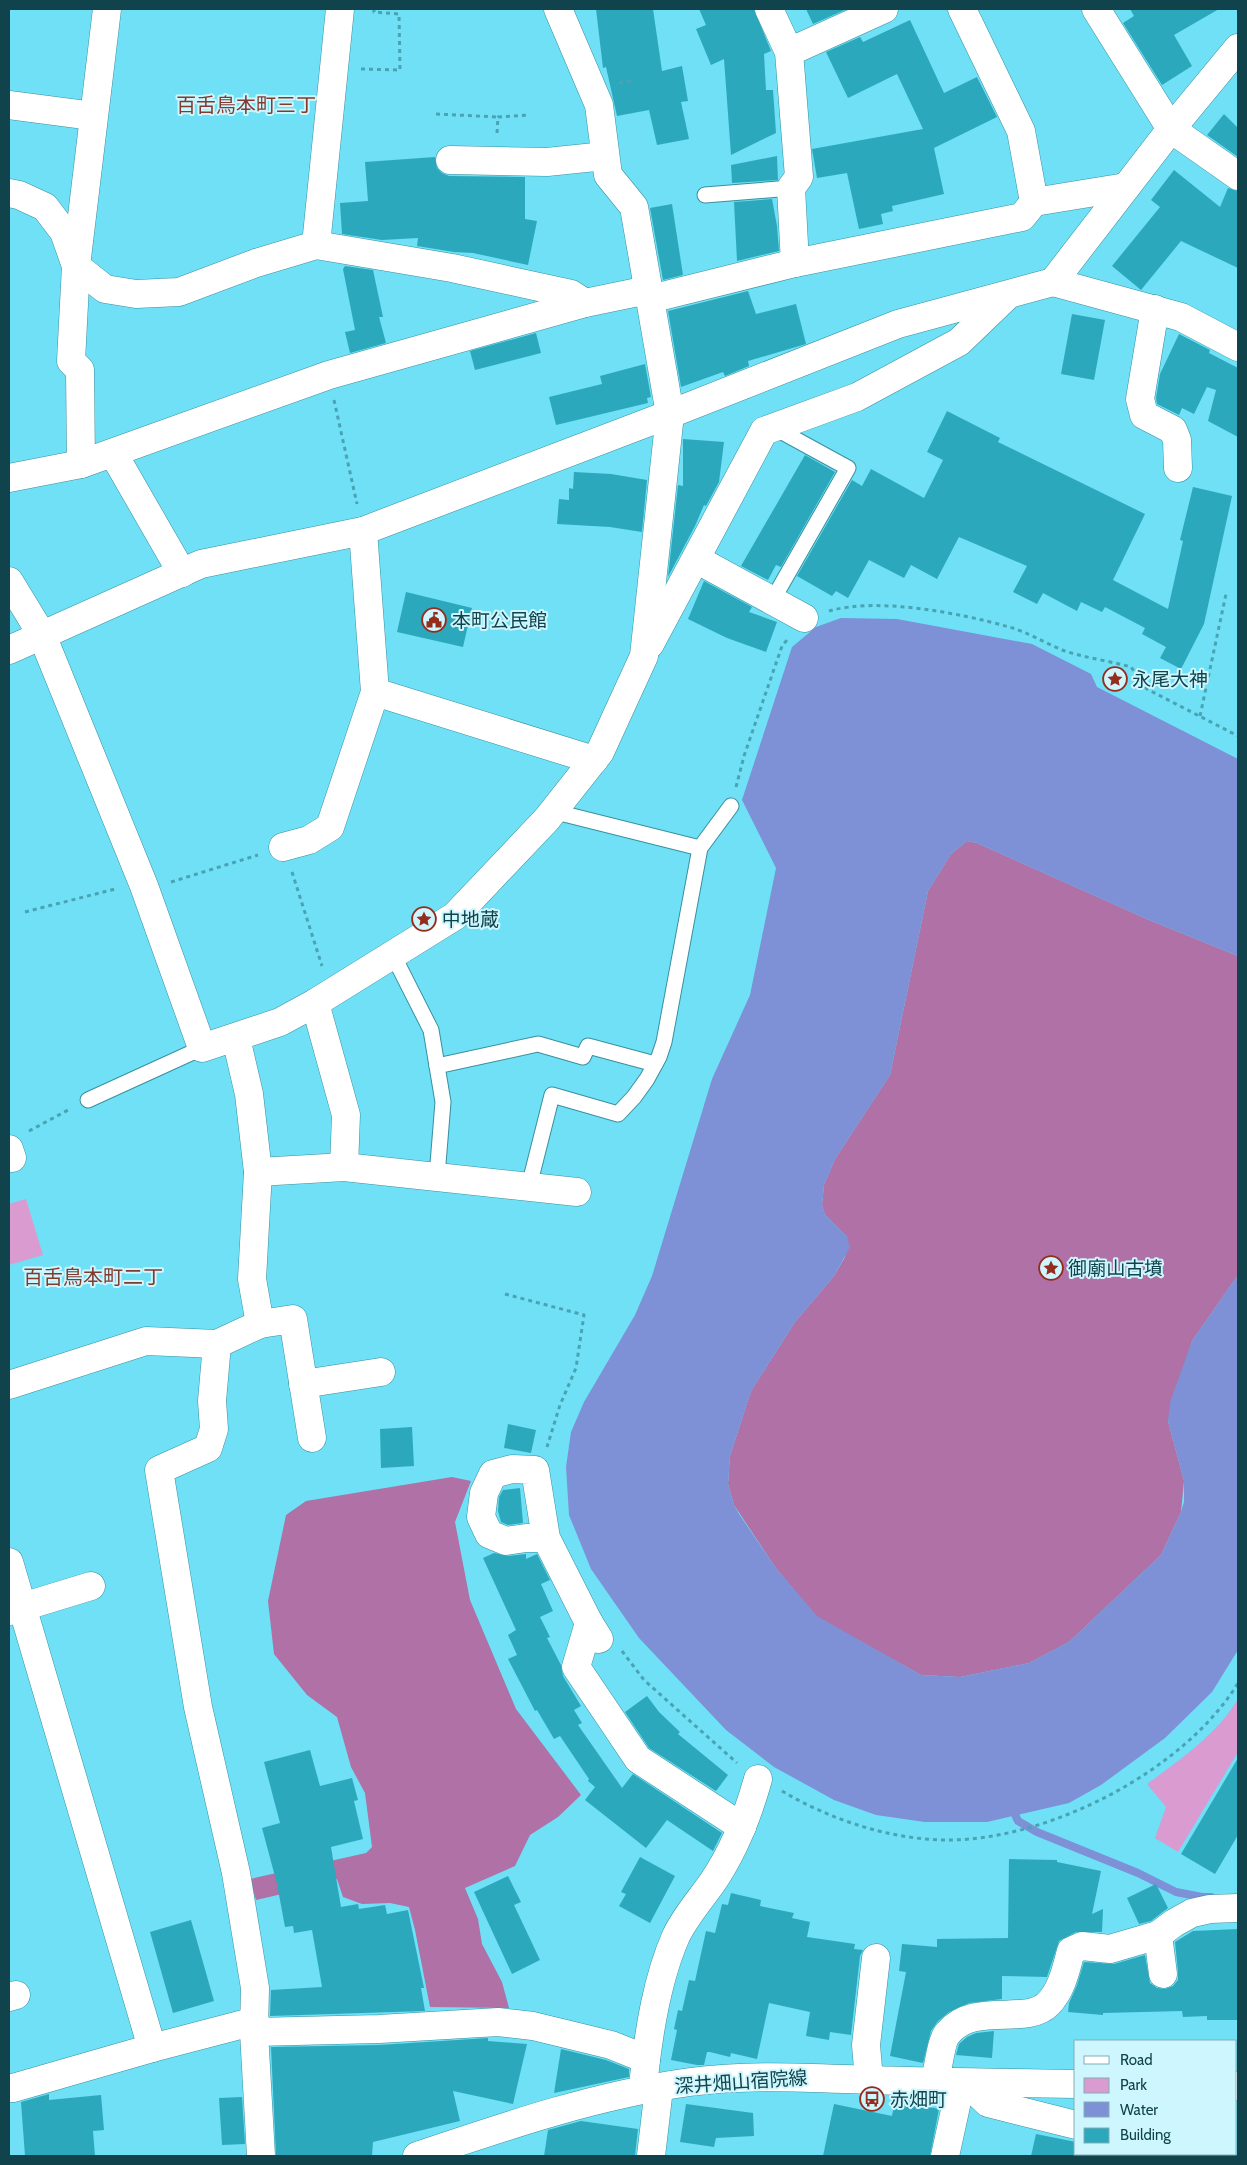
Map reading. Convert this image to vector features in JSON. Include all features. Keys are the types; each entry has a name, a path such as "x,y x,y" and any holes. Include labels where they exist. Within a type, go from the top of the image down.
{"street":[{"path":"80,464 80,370 70,361 76,266 107,9"},
{"path":"316,245 340,9"},
{"path":"558,9 599,105 608,175 634,207 670,414 644,656"},
{"path":"769,9 789,52 799,177 791,188 795,263"},
{"path":"789,52 884,9"},
{"path":"962,9 1021,131 1034,202"},
{"path":"1096,9 1171,128 1238,176"},
{"path":"1053,282 1171,128 1238,48"},
{"path":"9,105 93,116"},
{"path":"450,160 547,162 606,156"},
{"path":"9,478 80,464 329,375 585,303 649,294 1022,217 1034,202 1126,187"},
{"path":"9,193 19,195 45,207 64,232 76,266 105,289 136,294 179,292 316,245 452,268 571,294 585,303"},
{"path":"9,650 201,564 363,531 670,414 898,324 1053,282 1181,317 1238,347"},
{"path":"9,581 42,635 144,886 202,1048 280,1022 455,916 552,812 600,752 644,656 764,431 857,397 959,342 1009,294"},
{"path":"1155,309 1140,399 1144,415 1173,430 1177,440 1178,468"},
{"path":"113,453 182,573"},
{"path":"283,847 309,840 330,827 375,692 363,531"},
{"path":"696,559 804,618"},
{"path":"375,692 594,760"},
{"path":"322,998 346,1115 344,1167"},
{"path":"236,1038 249,1094 258,1172 252,1280 260,1324"},
{"path":"258,1172 344,1167 577,1192"},
{"path":"9,1385 146,1341 217,1344 260,1324 293,1319 312,1438"},
{"path":"217,1344 212,1401 214,1429 208,1448 159,1470 198,1707 236,1873 255,1988 254,2027 261,2156"},
{"path":"303,1384 381,1372"},
{"path":"546,1538 602,1636 576,1667 638,1759 742,1827"},
{"path":"9,1562 15,1609 152,2048"},
{"path":"15,1609 91,1586"},
{"path":"651,2156 651,2090 646,2059 665,1964 676,1935 712,1882 742,1827 758,1779"},
{"path":"945,2156 954,2082 946,2034 963,2021 984,2015 1028,2013 1047,2005 1060,1988 1072,1951 1082,1946 1110,1948 1158,1935 1192,1913 1210,1909 1238,1908"},
{"path":"1158,1935 1163,1974"},
{"path":"868,2080 866,2044 876,1958"},
{"path":"9,2088 152,2048 254,2027 379,2029 498,2022 533,2026 583,2038 625,2050 646,2059"},
{"name":"深井畑山宿院線","path":"416,2156 515,2123 581,2105 691,2082 753,2077 812,2076 868,2080 1074,2084"},
{"path":"954,2082 988,2103 1074,2124"}],"lane":[{"path":"705,195 791,188"},
{"path":"772,601 848,468 773,427"},
{"path":"529,1186 552,1095 618,1114 634,1097 655,1064 664,1042 700,848 731,806"},
{"path":"552,812 700,848"},
{"path":"393,955 431,1030 443,1102 438,1176"},
{"path":"438,1066 538,1044 583,1057 588,1046 655,1064"},
{"path":"88,1100 202,1048"}],"path":[{"path":"336,45 361,47 360,69 400,70 400,14 374,12 374,9"},
{"path":"436,114 498,118 529,115"},
{"path":"497,162 498,118"},
{"path":"329,375 363,531"},
{"path":"1200,716 1226,594"},
{"path":"731,806 744,756 782,646 804,618 842,607 875,605 943,612 1010,627 1067,652 1131,667 1146,689 1238,736"},
{"path":"25,912 130,886 155,886 283,847 322,998"},
{"path":"16,1146 88,1100"},
{"path":"505,1294 584,1315 576,1368 560,1405 545,1454"},
{"path":"602,1636 644,1680 720,1750 758,1779 810,1808 877,1830 917,1838 949,1840 994,1836 1029,1827 1088,1806 1141,1778 1206,1726 1227,1702 1238,1682"}],"green space":[{"path":"26,1199 43,1255 9,1265 9,1204"},
{"path":"1238,1699 1238,1752 1178,1852 1155,1838 1166,1807 1147,1784 1185,1756 1209,1735 1220,1724"}],"shaded area":[{"path":"967,841 977,843 1149,920 1238,956 1238,1275 1192,1341 1168,1421 1184,1481 1181,1512 1161,1555 1069,1642 1029,1663 960,1677 921,1675 817,1617 775,1567 734,1505 728,1484 730,1456 751,1391 795,1322 834,1276 845,1257 847,1237 825,1215 822,1205 824,1185 835,1159 890,1075 928,891 951,854"},
{"path":"452,1477 471,1481 455,1522 470,1600 516,1709 581,1795 558,1817 530,1835 515,1866 465,1888 478,1919 482,1944 502,1982 509,2008 430,2007 409,1907 390,1903 362,1904 343,1897 337,1879 301,1884 282,1894 256,1900 250,1879 366,1853 372,1847 365,1793 351,1767 337,1717 307,1695 274,1654 268,1601 286,1515 306,1501"}],"water":[{"path":"841,618 897,619 1032,644 1091,674 1097,687 1238,759 1238,956 1149,920 977,843 967,841 951,854 928,891 890,1075 835,1159 824,1185 822,1205 825,1215 847,1237 850,1247 834,1276 795,1322 751,1391 730,1456 728,1484 734,1505 775,1567 817,1616 921,1675 960,1677 1029,1663 1069,1642 1161,1555 1184,1502 1184,1481 1168,1421 1170,1402 1192,1341 1238,1275 1238,1650 1212,1692 1165,1738 1101,1785 1069,1803 987,1822 925,1822 876,1815 834,1800 774,1767 726,1730 639,1638 591,1569 569,1515 566,1467 571,1432 584,1402 635,1315 652,1276 712,1079 750,995 776,868 742,800 792,647 816,627"}],"building":[{"path":"596,9 653,9 662,71 682,66 688,101 681,102 689,139 657,145 649,110 617,116 606,67 603,68"},
{"path":"699,9 754,9 771,51 764,54 766,90 773,90 776,133 731,155 724,59 711,65 696,29 706,25"},
{"path":"806,9 847,9 813,24"},
{"path":"1130,9 1219,9 1174,35 1192,66 1162,85 1123,23 1134,16"},
{"path":"910,20 944,93 977,77 997,117 934,148 944,194 892,206 893,211 881,214 883,224 859,229 847,173 817,178 812,149 923,129 897,74 848,98 826,52 860,37 863,42"},
{"path":"1224,114 1238,128 1238,157 1207,135"},
{"path":"777,156 778,180 732,183 731,165"},
{"path":"435,157 437,168 449,176 525,177 525,219 537,221 528,265 473,253 417,246 418,238 382,240 342,234 340,203 368,201 365,162"},
{"path":"1174,170 1220,207 1228,188 1238,191 1238,268 1181,241 1141,290 1112,266 1160,207 1151,200"},
{"path":"772,199 779,251 737,261 734,202"},
{"path":"672,204 683,275 663,280 650,208"},
{"path":"345,266 373,270 383,317 379,317 386,343 350,353 345,332 355,330 343,269"},
{"path":"748,291 756,314 796,304 806,344 748,361 749,366 725,376 723,372 681,387 668,311"},
{"path":"1072,314 1105,320 1094,380 1061,374"},
{"path":"536,333 541,353 475,370 470,351"},
{"path":"1179,334 1210,350 1209,353 1238,368 1238,437 1208,421 1216,390 1207,387 1194,414 1182,408 1179,415 1157,404 1156,398 1160,374"},
{"path":"645,364 651,397 647,398 648,403 556,425 549,397 602,384 600,376"},
{"path":"947,411 1000,438 998,442 1145,514 1113,580 1168,609 1183,541 1180,540 1193,487 1232,496 1204,624 1181,669 1160,658 1166,647 1142,634 1145,628 1105,607 1102,612 1081,602 1077,611 1043,593 1037,604 1013,592 1027,566 959,537 937,579 911,565 904,578 869,560 848,598 836,591 832,596 797,576 852,480 862,486 871,469 924,498 943,460 927,452"},
{"path":"683,439 724,442 719,482 706,506 704,505 668,577 678,485 683,486"},
{"path":"805,455 835,472 781,567 776,565 768,580 741,566"},
{"path":"574,472 611,474 647,480 642,532 610,527 557,524 559,499 569,500 569,488 573,489"},
{"path":"704,581 752,607 749,612 777,622 766,652 727,638 688,619"},
{"name":"本町公民館","path":"406,592 472,608 463,647 397,632"},
{"path":"508,1424 536,1430 531,1453 504,1448"},
{"path":"412,1427 414,1466 381,1468 380,1429"},
{"path":"520,1488 523,1523 508,1525 501,1522 498,1511 499,1497 503,1490"},
{"path":"494,1553 508,1556 526,1554 526,1559 537,1554 550,1580 541,1584 553,1611 540,1617 550,1637 547,1638 561,1665 563,1676 581,1706 574,1710 582,1723 578,1725 622,1788 633,1774 722,1833 713,1851 667,1820 646,1848 585,1800 595,1787 588,1781 589,1779 560,1736 554,1739 537,1710 535,1711 508,1659 517,1655 508,1635 516,1630 483,1558"},
{"path":"647,1696 659,1712 680,1732 678,1734 728,1775 716,1791 649,1748 625,1712"},
{"path":"310,1750 320,1786 352,1778 358,1800 354,1801 363,1839 331,1847 341,1907 358,1904 359,1909 385,1905 387,1914 408,1910 424,1988 421,1988 425,2011 270,2016 271,1990 322,1987 312,1930 294,1933 293,1926 285,1927 277,1884 262,1828 280,1823 264,1762"},
{"path":"1238,1758 1238,1835 1215,1874 1181,1854"},
{"path":"640,1857 675,1876 650,1923 619,1906 626,1894 621,1892"},
{"path":"1009,1859 1057,1860 1057,1862 1101,1871 1092,1914 1103,1909 1102,1932 1076,1932 1059,1941 1047,1977 1002,1976 1002,1999 969,2003 949,2012 938,2021 931,2031 923,2063 890,2056 906,1972 899,1971 902,1944 937,1947 937,1939 1008,1938"},
{"path":"508,1876 521,1902 514,1905 540,1960 512,1974 474,1892"},
{"path":"1156,1884 1168,1908 1151,1921 1139,1924 1127,1898"},
{"path":"731,1893 761,1900 760,1906 794,1913 792,1918 810,1922 807,1937 855,1944 854,1949 863,1950 860,1956 851,2035 830,2032 829,2040 806,2036 810,2012 769,2003 757,2059 731,2053 730,2057 707,2052 704,2065 671,2060 677,2030 674,2029 678,2010 682,2011 689,1980 695,1981 706,1931 715,1933 722,1904 728,1905"},
{"path":"191,1920 214,2001 173,2013 150,1932"},
{"path":"1238,1929 1238,2020 1207,2020 1207,2016 1183,2017 1182,2011 1103,2013 1103,2015 1068,2012 1069,2003 1084,1962 1114,1964 1145,1955 1150,1983 1157,1988 1165,1989 1173,1986 1178,1980 1175,1942 1193,1931"},
{"path":"994,2031 992,2058 956,2055 959,2044 967,2037 976,2033"},
{"path":"488,2038 488,2041 527,2044 513,2104 453,2091 460,2121 373,2142 372,2156 276,2156 271,2047 379,2045"},
{"path":"561,2049 606,2060 629,2069 629,2077 554,2093"},
{"path":"49,2094 49,2100 101,2095 104,2130 93,2131 95,2156 25,2156 21,2102"},
{"path":"242,2097 245,2144 222,2145 219,2098"},
{"path":"895,2100 939,2109 930,2156 823,2156 834,2104 892,2116"},
{"path":"686,2104 753,2113 754,2136 716,2138 714,2147 680,2142"},
{"path":"581,2121 638,2129 635,2156 544,2156 548,2130"},
{"path":"1036,2134 1074,2142 1074,2155 1096,2155 1096,2156 1031,2156"}],"waterway":[{"path":"1012,1808 1018,1821 1037,1832 1138,1873 1176,1892 1211,1897"}],"place":[{"name":"本町公民館","path":"434,620"},
{"name":"永尾大神","path":"1115,679"},
{"name":"中地蔵","path":"424,919"},
{"name":"御廟山古墳","path":"1051,1268"},
{"name":"赤畑町","path":"872,2099"}],"district":[{"name":"百舌鳥本町三丁","path":"246,105"},
{"name":"百舌鳥本町二丁","path":"93,1277"}]}
